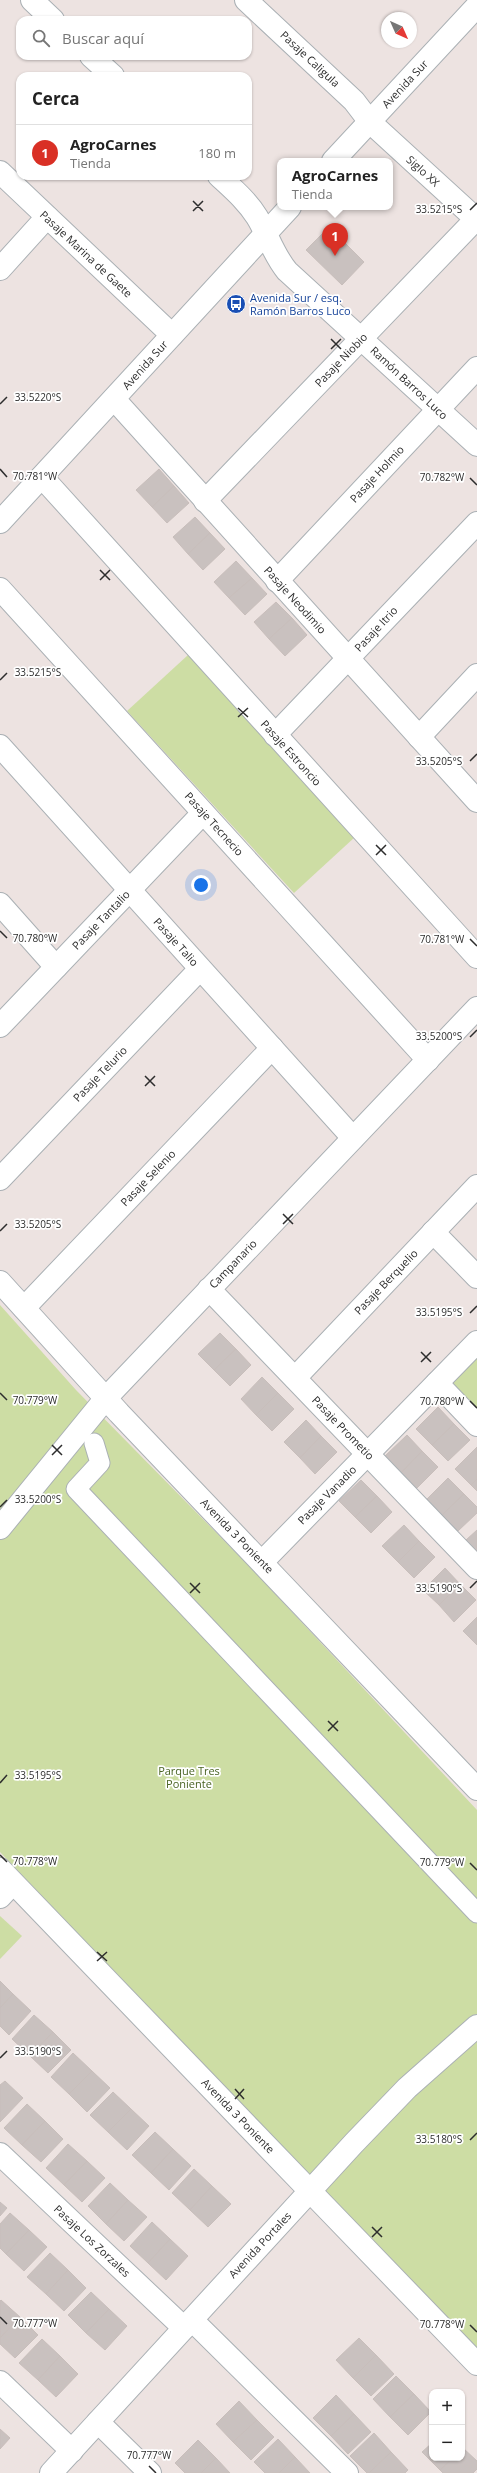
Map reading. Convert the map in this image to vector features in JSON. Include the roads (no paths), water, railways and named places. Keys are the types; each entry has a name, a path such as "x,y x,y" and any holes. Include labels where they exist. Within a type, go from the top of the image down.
{"street":[{"path":"32,0 49,16"},
{"name":"Pasaje Caligula","path":"248,0 354,101 370,122"},
{"name":"Avenida Sur","path":"336,158 477,6"},
{"path":"95,60 109,72"},
{"name":"Siglo XX","path":"370,122 476,220"},
{"name":"Pasaje Marina de Gaete","path":"0,172 172,335"},
{"name":"Ramón Barros Luco","path":"223,180 248,204 265,234 271,249 287,271 477,445"},
{"name":"Avenida Sur","path":"0,522 287,210"},
{"path":"0,269 48,217"},
{"name":"Pasaje Niobio","path":"206,501 476,220"},
{"name":"Pasaje Holmio","path":"277,581 477,368"},
{"name":"Pasaje Neodimio","path":"114,399 477,802"},
{"name":"Pasaje Estroncio","path":"42,477 477,958"},
{"name":"Pasaje Itrio","path":"275,735 477,523"},
{"name":"Pasaje Tecnecio","path":"0,589 428,1060"},
{"path":"419,737 477,675"},
{"name":"Pasaje Talio","path":"0,746 353,1138"},
{"name":"Pasaje Tantalio","path":"0,1026 204,813"},
{"path":"0,904 56,967"},
{"name":"Pasaje Telurio","path":"0,1179 200,969"},
{"name":"Campanario","path":"0,1528 106,1398 477,1008"},
{"name":"Pasaje Selenio","path":"24,1308 272,1048"},
{"name":"Pasaje Berquelio","path":"295,1378 477,1186"},
{"path":"433,1232 477,1277"},
{"name":"Avenida 3 Poniente","path":"0,1282 106,1398 477,1789"},
{"name":"Pasaje Prometio","path":"209,1289 477,1568"},
{"name":"Pasaje Vanadio","path":"262,1562 477,1342"},
{"path":"437,1383 477,1425"},
{"path":"94,1443 100,1463 76,1489 477,1913"},
{"name":"Avenida 3 Poniente","path":"4,1883 310,2191 477,2364"},
{"name":"Avenida Portales","path":"51,2473 310,2191 407,2088 477,2026"},
{"name":"Pasaje Los Zorzales","path":"0,2154 188,2324 347,2473"},
{"path":"0,2382 72,2451"},
{"path":"98,2422 150,2473"}],"place":[{"name":"AgroCarnes","path":"335,256"},
{"name":"Avenida Sur / esq. Ramón Barros Luco","path":"236,304"}],"park label":[{"name":"Parque Tres Poniente","path":"189,1777"}]}
